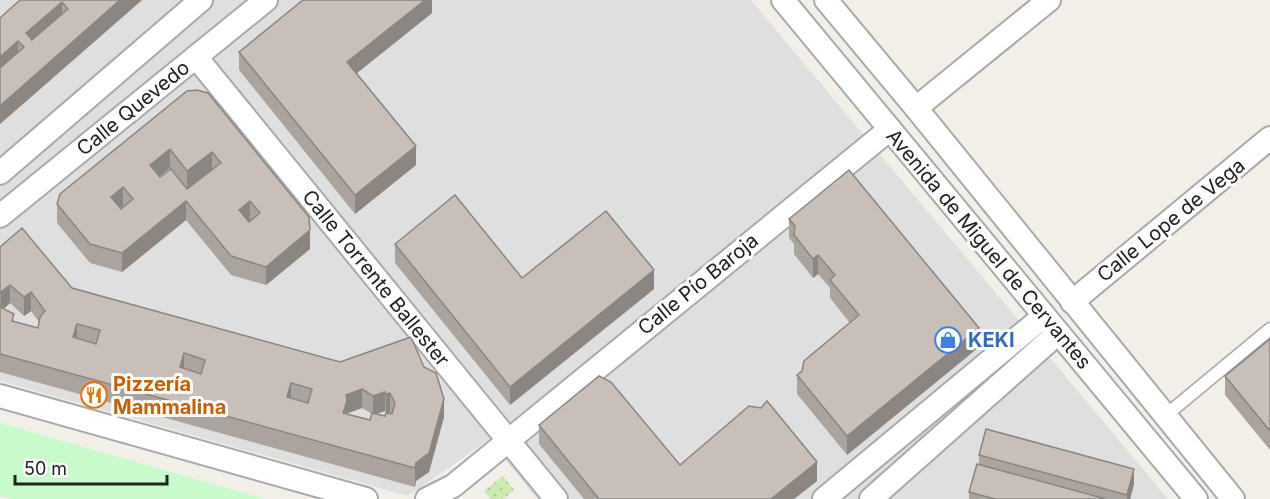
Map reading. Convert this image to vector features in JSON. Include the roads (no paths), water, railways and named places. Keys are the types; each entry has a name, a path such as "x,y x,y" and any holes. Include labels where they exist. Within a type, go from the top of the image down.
{"street":[{"name":"Calle Quevedo","path":"0,173 201,0"},
{"name":"Calle Quevedo","path":"0,216 266,0"},
{"name":"Avenida de Miguel de Cervantes","path":"783,0 1196,499"},
{"name":"Avenida de Miguel de Cervantes","path":"826,0 1233,499"},
{"path":"916,108 1049,0"},
{"name":"Calle Torrente Ballester","path":"196,57 556,499"},
{"name":"Calle Pío Baroja","path":"428,499 453,486 890,129"},
{"name":"Calle Lope de Vega","path":"1072,302 1270,138"},
{"path":"883,496 1051,324"},
{"path":"824,499 1051,324"},
{"path":"0,396 366,499"}],"lane":[{"path":"1165,416 1270,329"}],"place":[{"name":"KEKI","path":"948,340"},
{"name":"Pizzería Mammalina","path":"94,395"}]}
